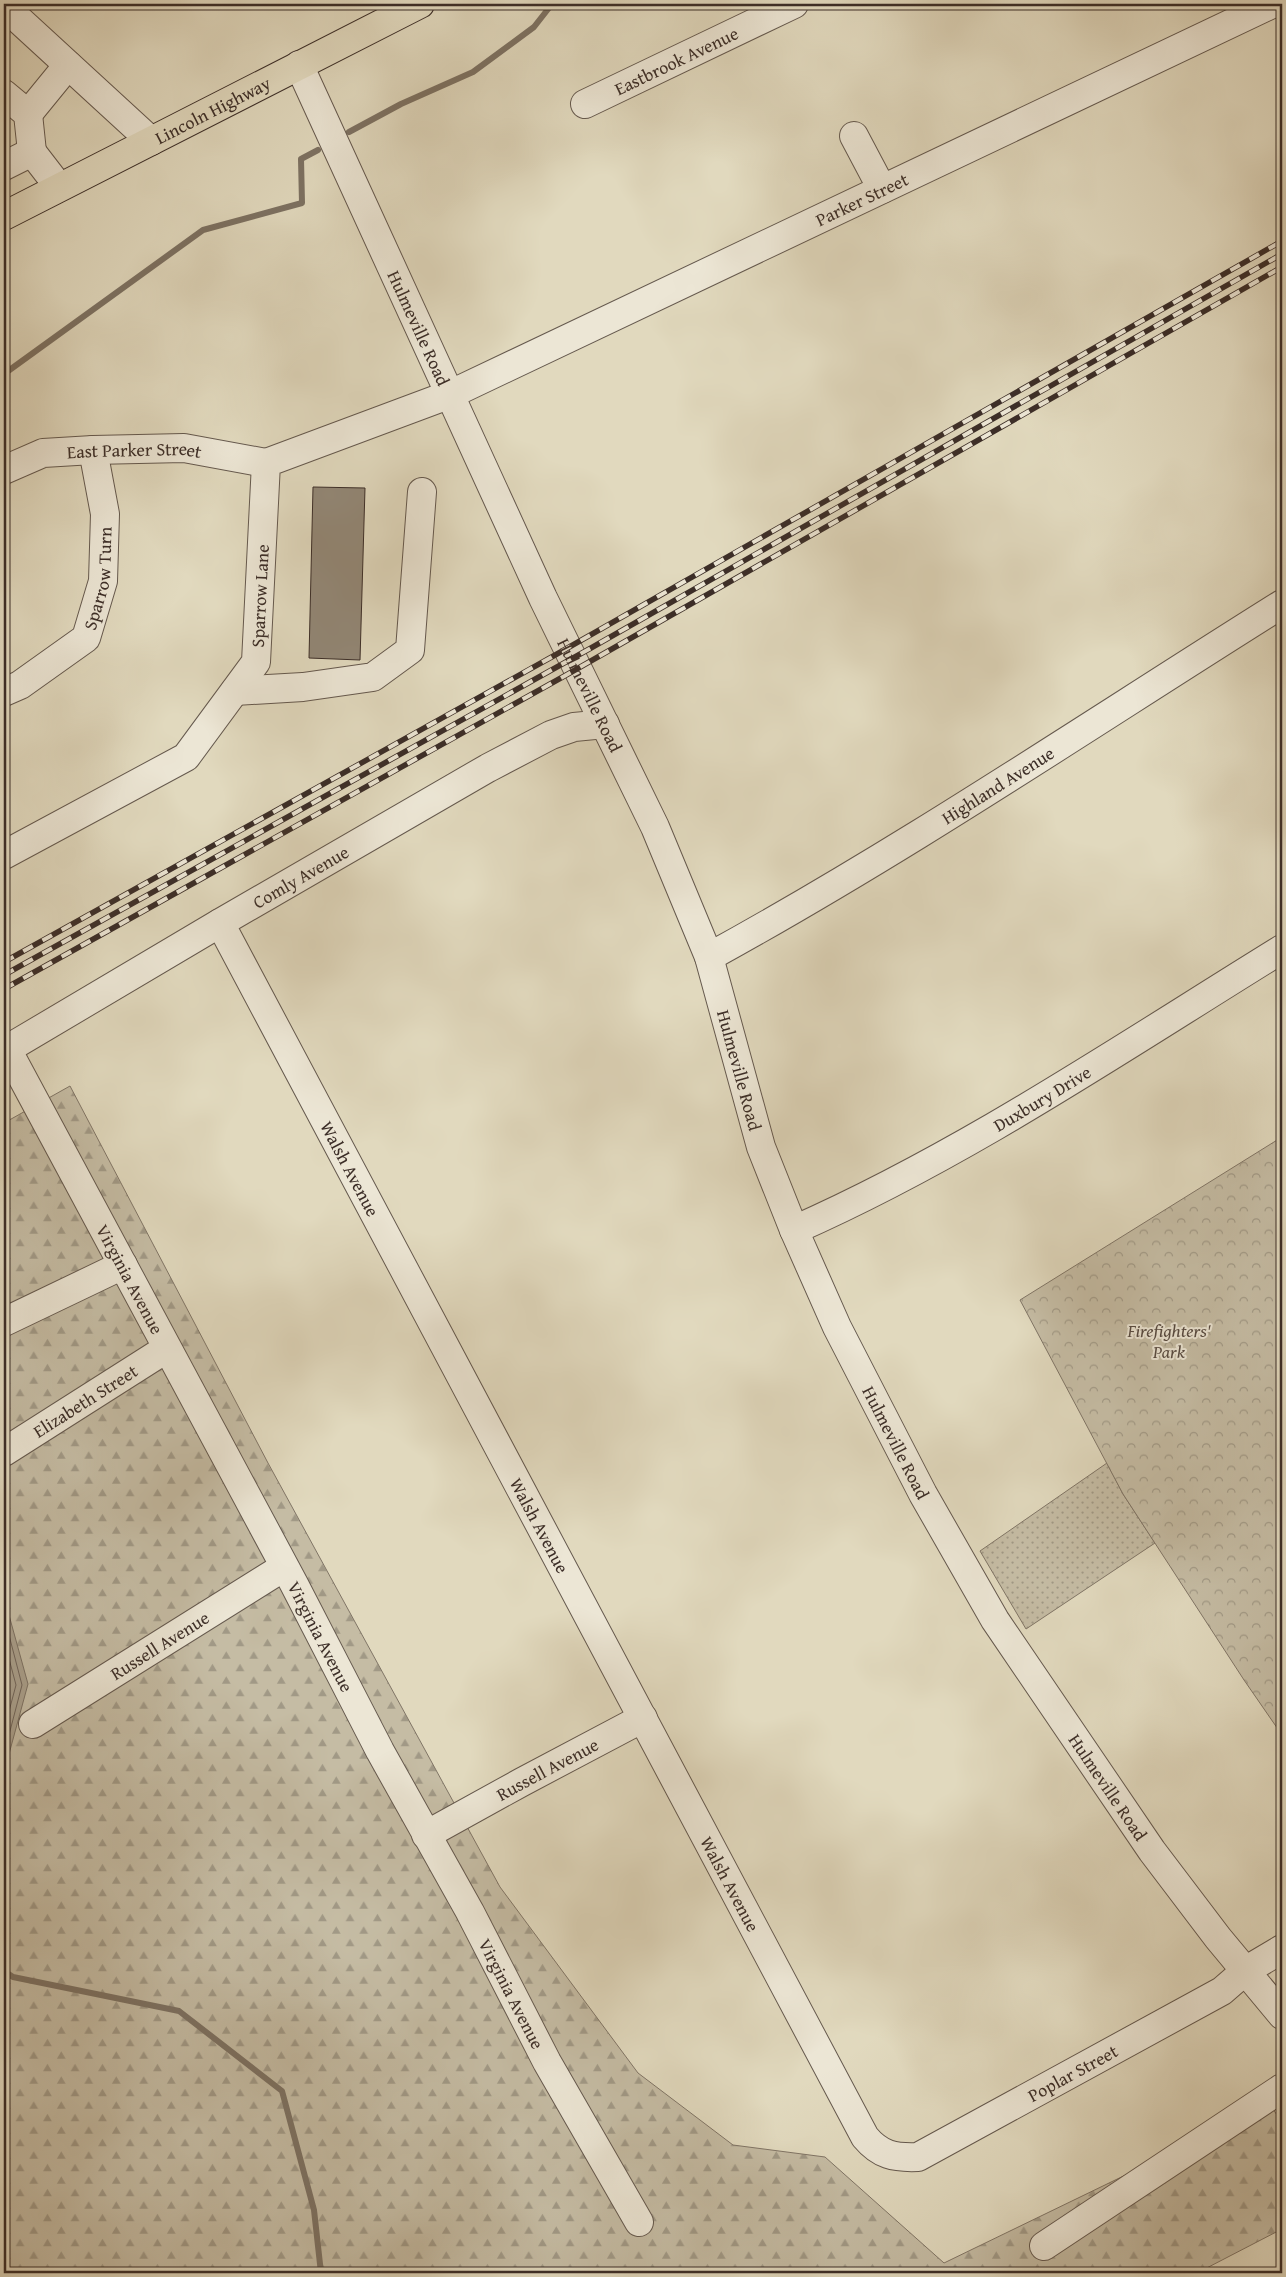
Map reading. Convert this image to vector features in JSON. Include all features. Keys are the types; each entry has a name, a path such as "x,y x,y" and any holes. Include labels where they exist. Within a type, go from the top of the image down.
{"main road":[{"name":"Lincoln Highway","path":"4,216 420,4"}],"street":[{"name":"Eastbrook Avenue","path":"585,104 794,4"},
{"name":"Parker Street","path":"451,394 1272,4"},
{"path":"4,6 151,141"},
{"path":"28,114 68,65"},
{"name":"Hulmeville Road","path":"299,65 543,598 655,827 709,957 762,1147 794,1230 838,1326 923,1494 996,1620 1152,1851 1245,1971 1282,2015"},
{"path":"4,94 28,114 32,152 59,187"},
{"path":"854,136 882,189"},
{"path":"4,166 32,152"},
{"path":"266,463 451,394"},
{"name":"East Parker Street","path":"4,470 43,453 93,450 184,448 266,463"},
{"name":"Sparrow Turn","path":"4,692 20,685 86,638 104,581 105,514 93,450"},
{"name":"Sparrow Lane","path":"4,855 186,756 256,662 266,463"},
{"path":"235,691 303,687 373,677 410,650 422,492"},
{"name":"Highland Avenue","path":"709,957 792,912 916,836 1117,711 1282,604"},
{"name":"Comly Avenue","path":"5,1050 488,768 528,747 574,727 606,724"},
{"name":"Walsh Avenue","path":"220,923 861,2129"},
{"name":"Duxbury Drive","path":"794,1230 901,1179 990,1129 1282,949"},
{"name":"Virginia Avenue","path":"5,1050 123,1265 426,1836 470,1912 547,2062 639,2222"},
{"path":"4,1322 123,1265"},
{"name":"Elizabeth Street","path":"4,1452 166,1349"},
{"name":"Russell Avenue","path":"33,1724 284,1567"},
{"name":"Russell Avenue","path":"426,1836 522,1782 643,1718"},
{"name":"Poplar Street","path":"861,2129 872,2145 882,2153 900,2158 918,2157 1222,1991 1245,1971 1282,1949"},
{"path":"1044,2246 1282,2088"}],"green space":[{"path":"70,1086 268,1463 500,1887 638,2073 733,2145 825,2157 944,2263 1270,2105 1282,2122 1282,2229 1197,2273 4,2273 4,1123"},
{"name":"Firefighters' Park","path":"1282,1137 1282,1735 1123,1494 1020,1300"},
{"path":"1107,1463 1123,1494 1155,1543 1026,1629 980,1551"}],"water":[{"path":"4,1597 28,1684 6,1765 4,1765"}],"building":[{"path":"313,487 365,488 360,660 309,658"}],"waterway":[{"path":"349,132 401,104 473,72 534,27 552,4"},
{"path":"4,374 203,230 302,203 301,159 318,150"},
{"path":"4,1971 13,1977 179,2011 282,2091 314,2210 321,2273"}],"railway":[{"path":"4,962 557,654 1282,241"},
{"path":"4,975 591,648 1282,254"},
{"path":"4,989 568,674 1282,267"}]}
